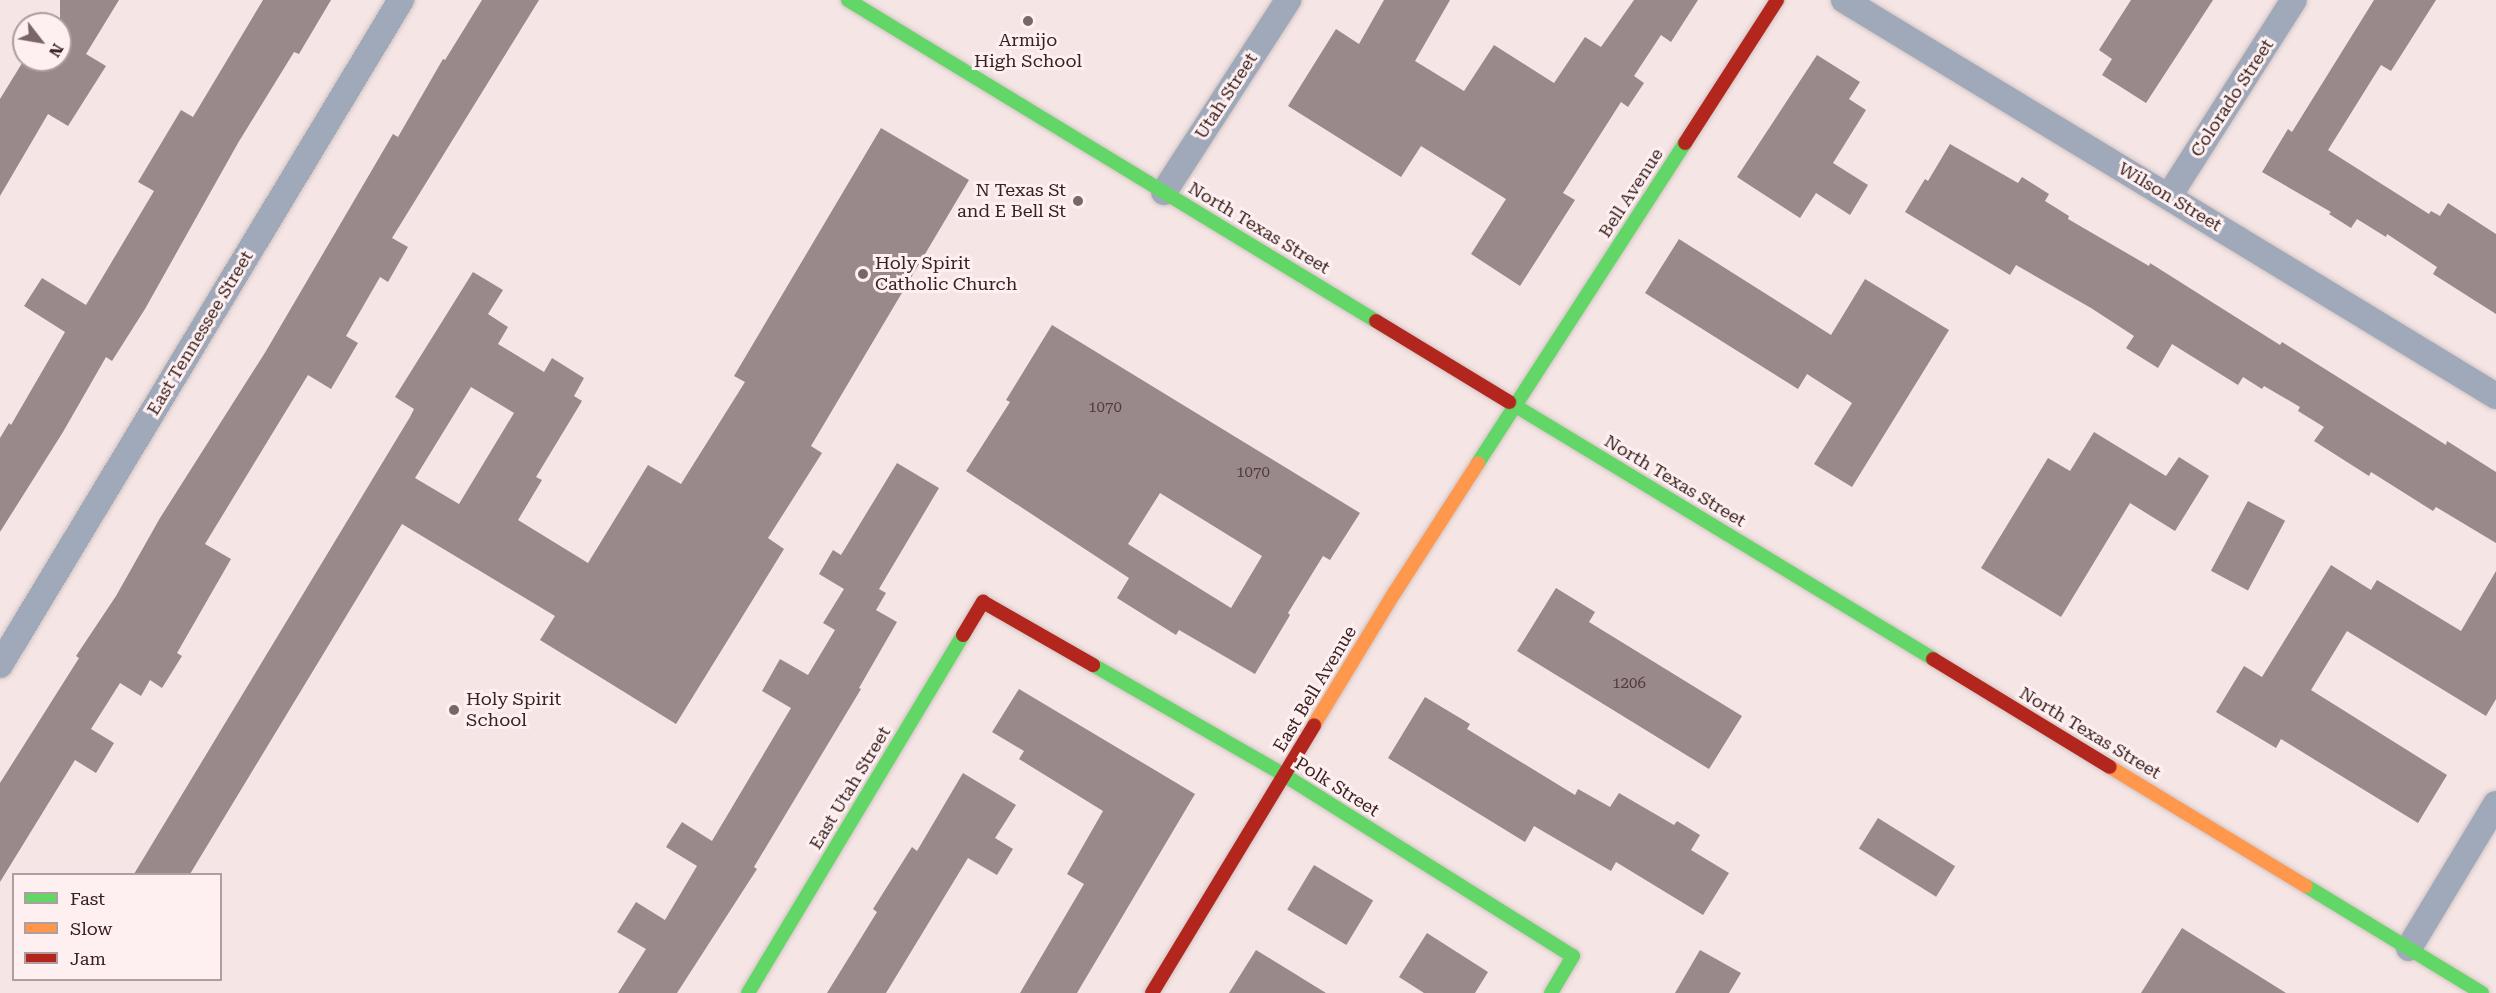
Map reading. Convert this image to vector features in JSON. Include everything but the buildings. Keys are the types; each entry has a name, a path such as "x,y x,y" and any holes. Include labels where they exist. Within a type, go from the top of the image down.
{"street":[{"name":"East Tennessee Street","path":"0,665 401,0"},
{"name":"North Texas Street","path":"848,0 2409,948 2474,991"},
{"name":"Utah Street","path":"1164,192 1288,0"},
{"name":"Bell Avenue","path":"1514,406 1777,0"},
{"name":"Wilson Street","path":"1844,0 2496,396"},
{"name":"Colorado Street","path":"2169,196 2294,0"},
{"name":"East Bell Avenue","path":"1152,993 1395,592 1514,406"},
{"name":"Polk Street","path":"983,602 1284,775 1573,956 1551,993"},
{"name":"East Utah Street","path":"748,993 983,602"},
{"path":"2409,948 2496,804"}],"traffic: fast":[{"path":"848,0 1376,321"},
{"path":"1478,463 1685,143"},
{"path":"1509,402 1933,659"},
{"path":"748,993 963,635"},
{"path":"1093,665 1284,775 1573,956 1551,993"},
{"path":"2306,886 2482,993"}],"traffic: slow":[{"path":"1314,725 1395,592 1478,463"},
{"path":"2110,767 2306,886"}],"traffic: jam":[{"path":"1685,143 1777,0"},
{"path":"1376,321 1509,402"},
{"path":"963,635 983,602 1093,665"},
{"path":"1933,659 2110,767"},
{"path":"1152,993 1314,725"}],"place":[{"name":"Armijo High School","path":"1028,21"},
{"name":"N Texas St and E Bell St","path":"1078,201"},
{"name":"Holy Spirit Catholic Church","path":"863,274"},
{"name":"Holy Spirit School","path":"454,710"}]}
